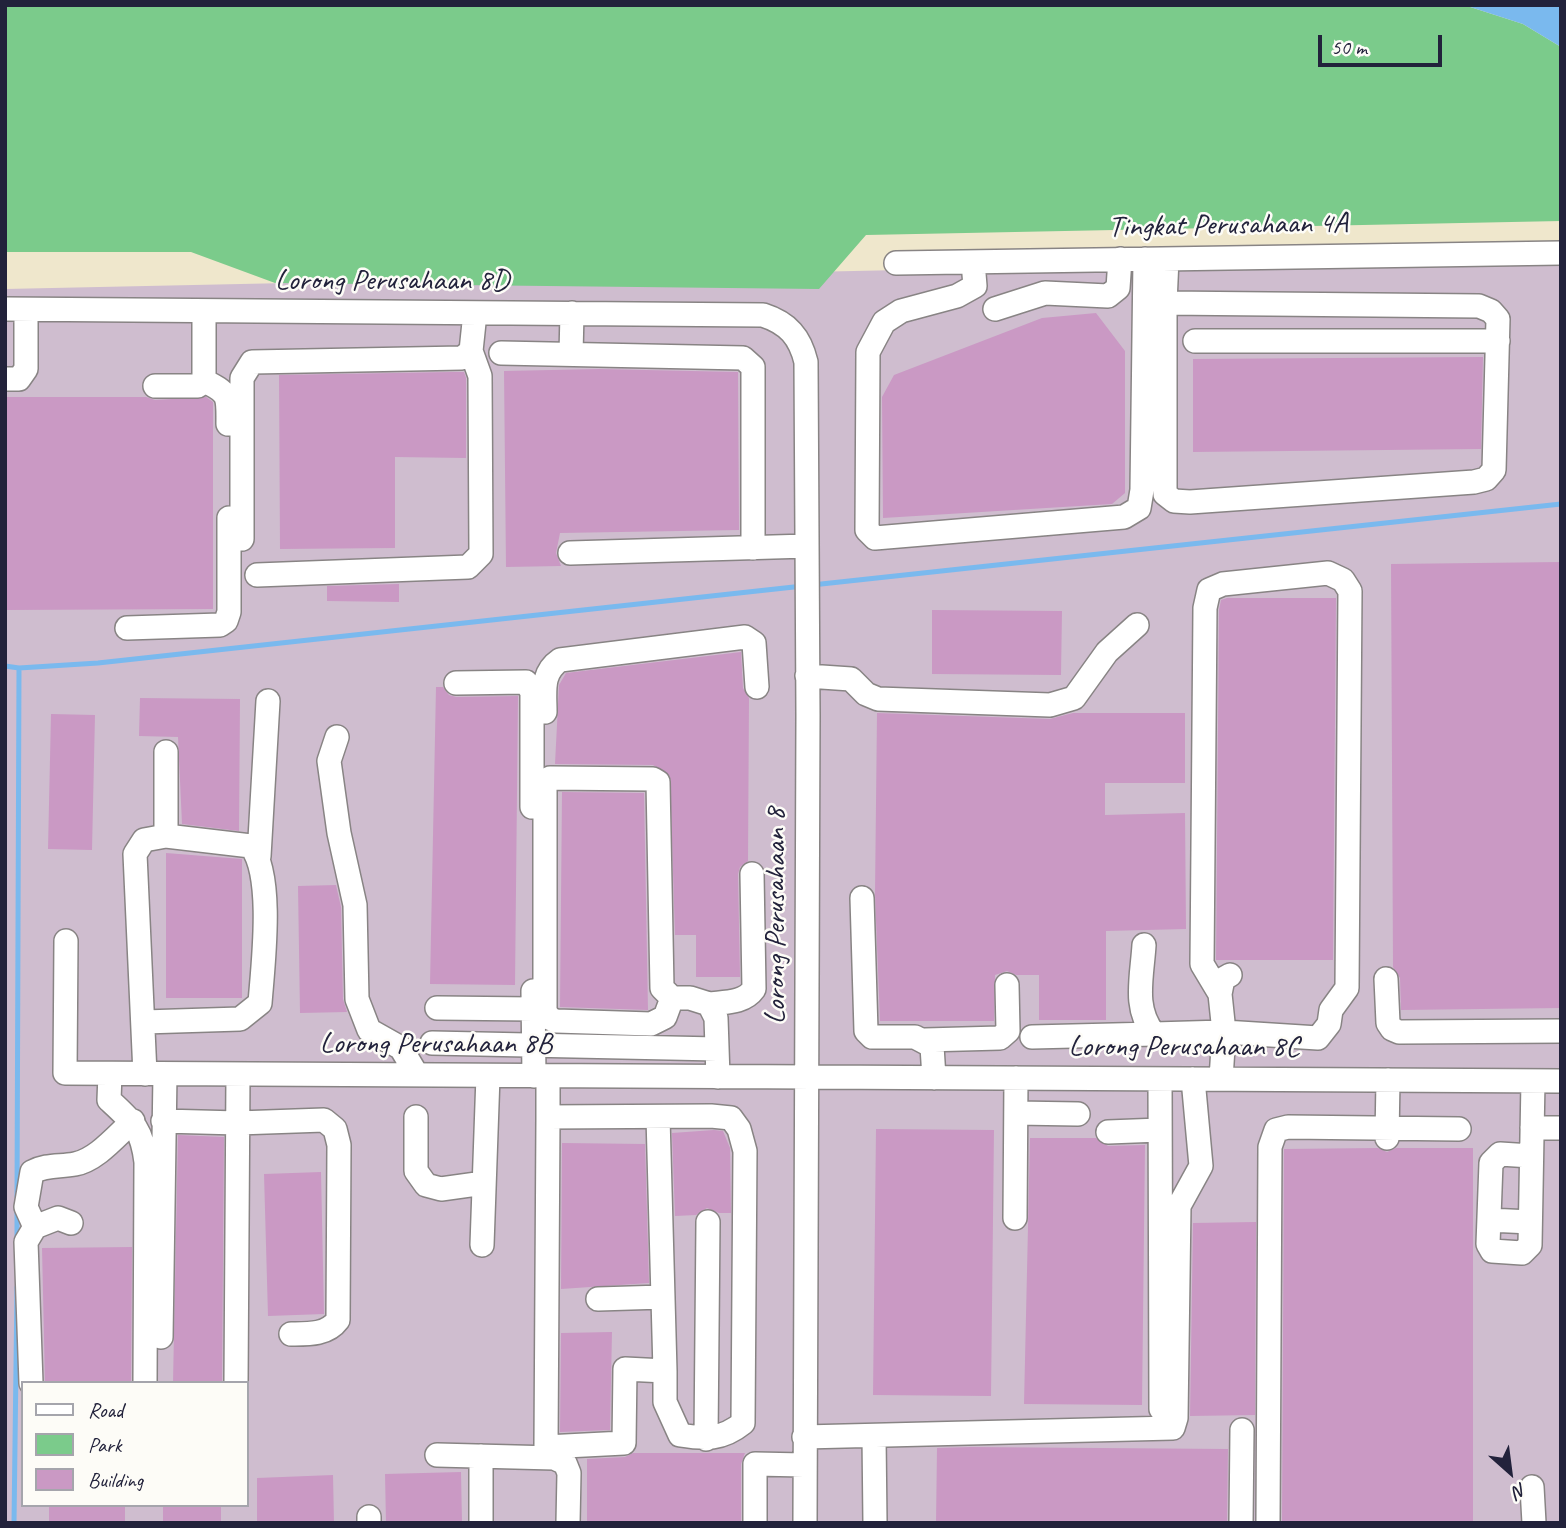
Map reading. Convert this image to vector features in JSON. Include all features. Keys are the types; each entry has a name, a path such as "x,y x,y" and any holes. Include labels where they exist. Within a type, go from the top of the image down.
{"street":[{"name":"Tingkat Perusahaan 4A","path":"896,263 1561,253"},
{"path":"973,262 975,286 957,296 901,311 884,322 867,352 867,530 875,538 1124,517 1139,508 1143,490 1156,259"},
{"path":"1156,259 1165,303 1165,494 1174,501 1190,502 1486,479 1494,470 1498,319 1491,311 1479,306 1165,303"},
{"path":"995,309 1045,293 1108,296 1118,288 1119,260"},
{"path":"5,379 19,379 26,369 16,309"},
{"name":"Lorong Perusahaan 8D","path":"16,309 763,315 778,320"},
{"path":"204,311 204,381"},
{"path":"257,575 468,568 481,554 480,376 471,351 475,313"},
{"path":"571,355 572,313"},
{"name":"Lorong Perusahaan 8","path":"778,320 792,330 802,344 806,362 807,1077 804,1523"},
{"path":"1195,341 1498,341"},
{"path":"242,539 242,378 252,362 463,358 471,351"},
{"path":"501,353 743,358 753,367 753,548"},
{"path":"155,386 198,386 204,381"},
{"path":"127,628 220,625 226,621 229,612 228,397 222,390 204,381"},
{"path":"570,553 753,548 807,554"},
{"path":"1032,1037 1224,1032 1318,1038 1329,1024 1331,1010 1347,988 1350,591 1343,580 1328,573 1223,583 1209,590 1205,608 1202,964 1225,985 1224,1032 1221,1079"},
{"path":"807,676 851,679 866,694 878,699 1050,705 1073,698 1107,652 1137,625"},
{"path":"672,998 665,1017 651,1024 556,1021 549,1018 545,1011 545,679 551,666 560,660 745,637 754,643 757,687"},
{"path":"456,683 526,682 532,692 534,1046 548,1117 546,1447 624,1443 625,1368 666,1371"},
{"path":"144,1022 240,1019 260,1003 265,921 259,856 268,701"},
{"path":"337,737 329,761 339,834 355,905 357,999 369,1030 401,1048 417,1075"},
{"path":"166,752 166,836"},
{"path":"545,785 550,778 558,777 653,779 658,782 660,968 662,988 672,998 690,998 709,1004 739,1000 749,996 754,989 752,874"},
{"path":"160,1381 163,1121 144,1022 135,900 135,854 144,840 166,836 251,846 259,856"},
{"path":"862,898 866,1031 872,1037 925,1040 1000,1038 1008,1031 1007,985"},
{"name":"Lorong Perusahaan 8B","path":"66,941 65,1073 807,1077"},
{"path":"1144,946 1140,1002 1143,1020 1154,1034"},
{"path":"1386,979 1388,1023 1392,1030 1561,1031"},
{"path":"709,1004 716,1018 718,1077"},
{"path":"437,1008 533,1009"},
{"path":"925,1040 932,1046 934,1078"},
{"path":"432,1043 717,1049"},
{"path":"110,1073 109,1100 133,1121 143,1137 146,1162 145,1381"},
{"path":"236,1381 238,1074"},
{"path":"482,1245 488,1076"},
{"name":"Lorong Perusahaan 8C","path":"807,1077 1561,1081"},
{"path":"1015,1218 1016,1078"},
{"path":"1160,1079 1161,1409"},
{"path":"804,1437 1173,1428 1176,1418 1179,1206 1201,1166 1193,1079"},
{"path":"1387,1133 1388,1080"},
{"path":"1531,1156 1500,1154 1491,1163 1488,1244 1492,1251 1522,1253 1530,1245 1533,1081"},
{"path":"1016,1113 1078,1114"},
{"path":"416,1117 416,1171 426,1185 441,1189 484,1183"},
{"path":"548,1117 658,1117 731,1118 739,1129 745,1151 743,1423 727,1435 706,1439 680,1435 665,1402 658,1117"},
{"path":"163,1121 238,1123 324,1120 335,1129 339,1145 338,1320 332,1328 315,1334 291,1334"},
{"path":"35,1227 26,1207 32,1172 43,1166 78,1164 104,1147 133,1121"},
{"path":"1268,1523 1270,1147 1276,1130 1288,1127 1387,1133 1459,1129"},
{"path":"1532,1128 1561,1128"},
{"path":"1108,1132 1160,1130"},
{"path":"31,1381 26,1242 35,1227 58,1218 71,1223"},
{"path":"1489,1220 1530,1222"},
{"path":"706,1439 708,1222"},
{"path":"598,1299 663,1297"},
{"path":"1241,1523 1242,1430"},
{"path":"874,1436 875,1523"},
{"path":"437,1455 554,1458 565,1464 569,1473 568,1523"},
{"path":"481,1456 481,1523"},
{"path":"755,1523 755,1464 804,1465"},
{"path":"1532,1488 1534,1523"}],"shaded area":[{"path":"1561,256 1561,1523 5,1523 5,289"}],"green space":[{"path":"5,5 1464,5 1523,24 1561,47 1561,221 866,235 819,289 275,283 191,252 5,252"}],"water":[{"path":"1464,5 1561,5 1561,47 1523,24"}],"building":[{"path":"1096,313 1125,351 1125,493 1112,504 883,518 882,397 894,375 1042,318"},
{"path":"1483,357 1481,449 1193,452 1193,359"},
{"path":"599,369 738,372 739,530 560,533 556,553 561,566 506,567 504,371"},
{"path":"464,372 466,458 395,457 395,548 280,549 279,375"},
{"path":"5,397 146,397 155,400 206,397 213,402 213,609 5,610"},
{"path":"1561,562 1561,1008 1401,1010 1400,978 1393,967 1391,564"},
{"path":"399,584 399,602 327,601 327,586"},
{"path":"1336,598 1333,960 1216,960 1219,610 1221,600"},
{"path":"932,610 1062,611 1061,675 932,674"},
{"path":"741,652 743,688 749,698 748,861 740,867 738,874 740,977 696,977 696,935 675,935 670,776 653,765 555,764 559,685 566,673"},
{"path":"436,687 443,687 449,695 456,697 518,696 515,985 430,984"},
{"path":"140,698 240,699 239,831 182,824 178,737 139,736"},
{"path":"877,713 1050,719 1073,713 1185,713 1185,783 1105,783 1105,815 1185,813 1186,929 1106,931 1106,1020 1039,1020 1039,975 1016,975 1007,971 995,975 994,1021 880,1021 875,894"},
{"path":"51,714 95,715 92,850 48,849"},
{"path":"562,792 644,793 648,1010 560,1007"},
{"path":"166,853 242,859 242,998 166,998"},
{"path":"336,885 341,907 343,999 347,1012 300,1013 298,886"},
{"path":"876,1129 994,1130 991,1396 873,1395"},
{"path":"723,1131 730,1148 731,1213 719,1213 707,1208 696,1215 675,1216 672,1133"},
{"path":"178,1135 224,1137 222,1381 173,1381"},
{"path":"1030,1138 1096,1138 1108,1146 1145,1145 1142,1405 1024,1404"},
{"path":"562,1143 645,1144 649,1283 561,1289"},
{"path":"1378,1148 1387,1152 1396,1148 1473,1148 1473,1523 1282,1523 1284,1149"},
{"path":"321,1172 324,1314 268,1316 264,1174"},
{"path":"1256,1222 1255,1415 1190,1416 1193,1223"},
{"path":"132,1247 131,1381 45,1381 42,1248"},
{"path":"612,1332 610,1430 560,1432 561,1333"},
{"path":"937,1448 1228,1449 1227,1523 936,1523"},
{"path":"633,1453 745,1453 741,1464 741,1523 587,1523 587,1459 625,1457"},
{"path":"461,1472 462,1523 386,1523 385,1474"},
{"path":"333,1475 334,1523 257,1523 257,1478"},
{"path":"49,1507 125,1507 125,1523 49,1523"},
{"path":"163,1507 221,1507 221,1523 163,1523"}],"waterway":[{"path":"812,585 1561,504"},
{"path":"17,1196 19,668 98,663 803,586"},
{"path":"5,666 19,668"},
{"path":"17,1210 17,1242"},
{"path":"14,1523 17,1287"}]}
